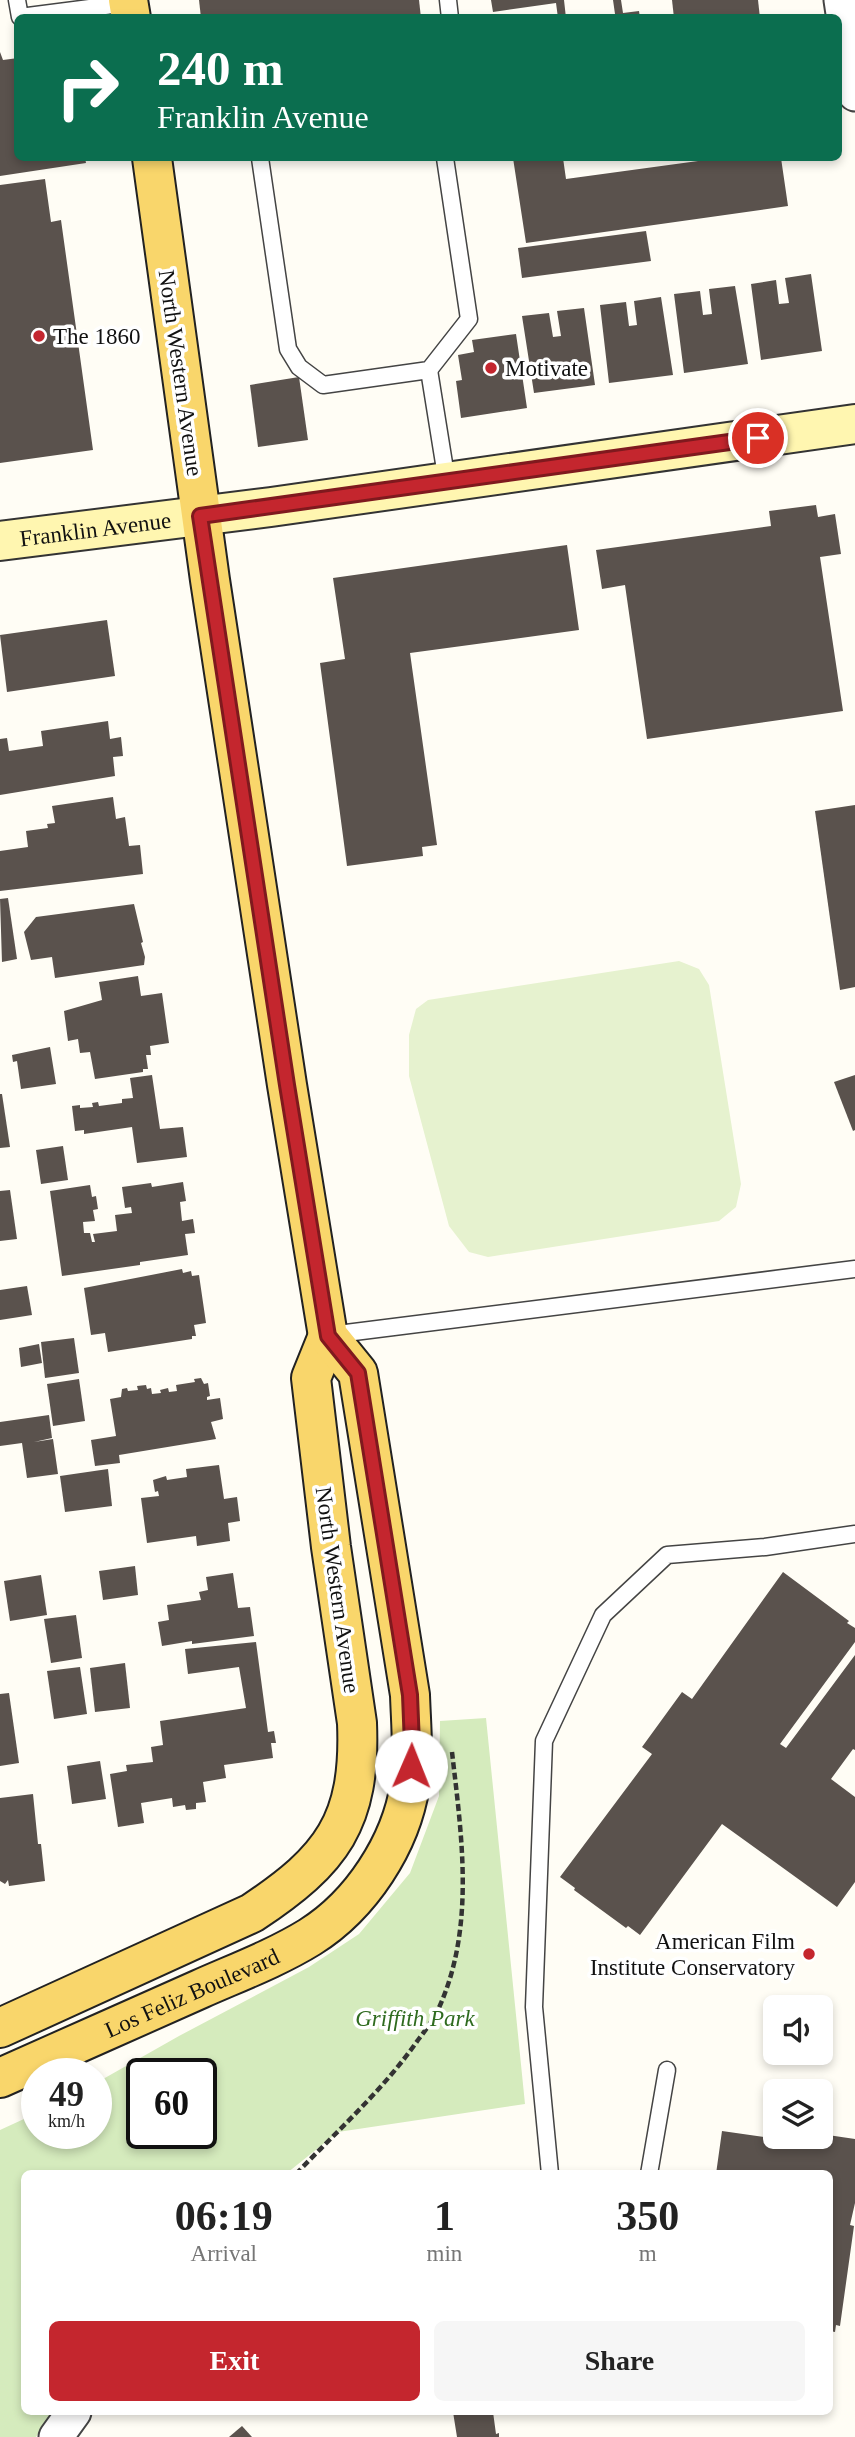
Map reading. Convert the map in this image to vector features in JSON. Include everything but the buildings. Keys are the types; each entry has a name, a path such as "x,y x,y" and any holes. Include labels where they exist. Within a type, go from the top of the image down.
{"main road":[{"name":"North Western Avenue","path":"152,161 200,516 328,1336 358,1373 410,1695 410,1786 398,1829 369,1883"},
{"name":"Franklin Avenue","path":"0,541 200,516 855,425"},
{"name":"North Western Avenue","path":"328,1336 310,1377 357,1723 358,1753 355,1784 348,1811 332,1843"},
{"name":"Los Feliz Boulevard","path":"0,2028 252,1913 312,1868 332,1843"},
{"name":"Los Feliz Boulevard","path":"0,2078 312,1937 369,1883"}],"street":[{"path":"841,0 855,94"},
{"path":"56,2437 72,2415"}],"lane":[{"path":"53,14 129,7"},
{"path":"260,161 288,349 299,367 323,384 429,370 469,318 445,161"},
{"path":"429,370 447,482"},
{"path":"328,1336 855,1269"},
{"path":"550,2170 534,2007 544,1741 603,1615 667,1555 765,1547 855,1534"},
{"path":"650,2170 667,2070"}],"path":[{"path":"300,2170 398,2068 435,2015 455,1961 464,1897 455,1783"}],"green space":[{"path":"679,961 699,969 709,985 741,1184 736,1207 719,1221 488,1257 469,1252 449,1226 409,1076 409,1035 416,1009 428,1000"},
{"name":"Griffith Park","path":"486,1718 525,2104 338,2132 291,2170 21,2170 21,2415 51,2415 36,2437 0,2437 0,2130 21,2120 21,2149 112,2149 112,2074 126,2066 126,2149 217,2149 217,2058 140,2058 309,1967 359,1934 410,1873 439,1796 440,1721"}],"place":[{"name":"The 1860","path":"39,336"},
{"name":"Motivate","path":"491,368"},
{"name":"American Film Institute Conservatory","path":"809,1954"}],"route":[{"path":"411,1766 410,1695 358,1373 328,1336 200,516 758,438"}]}
